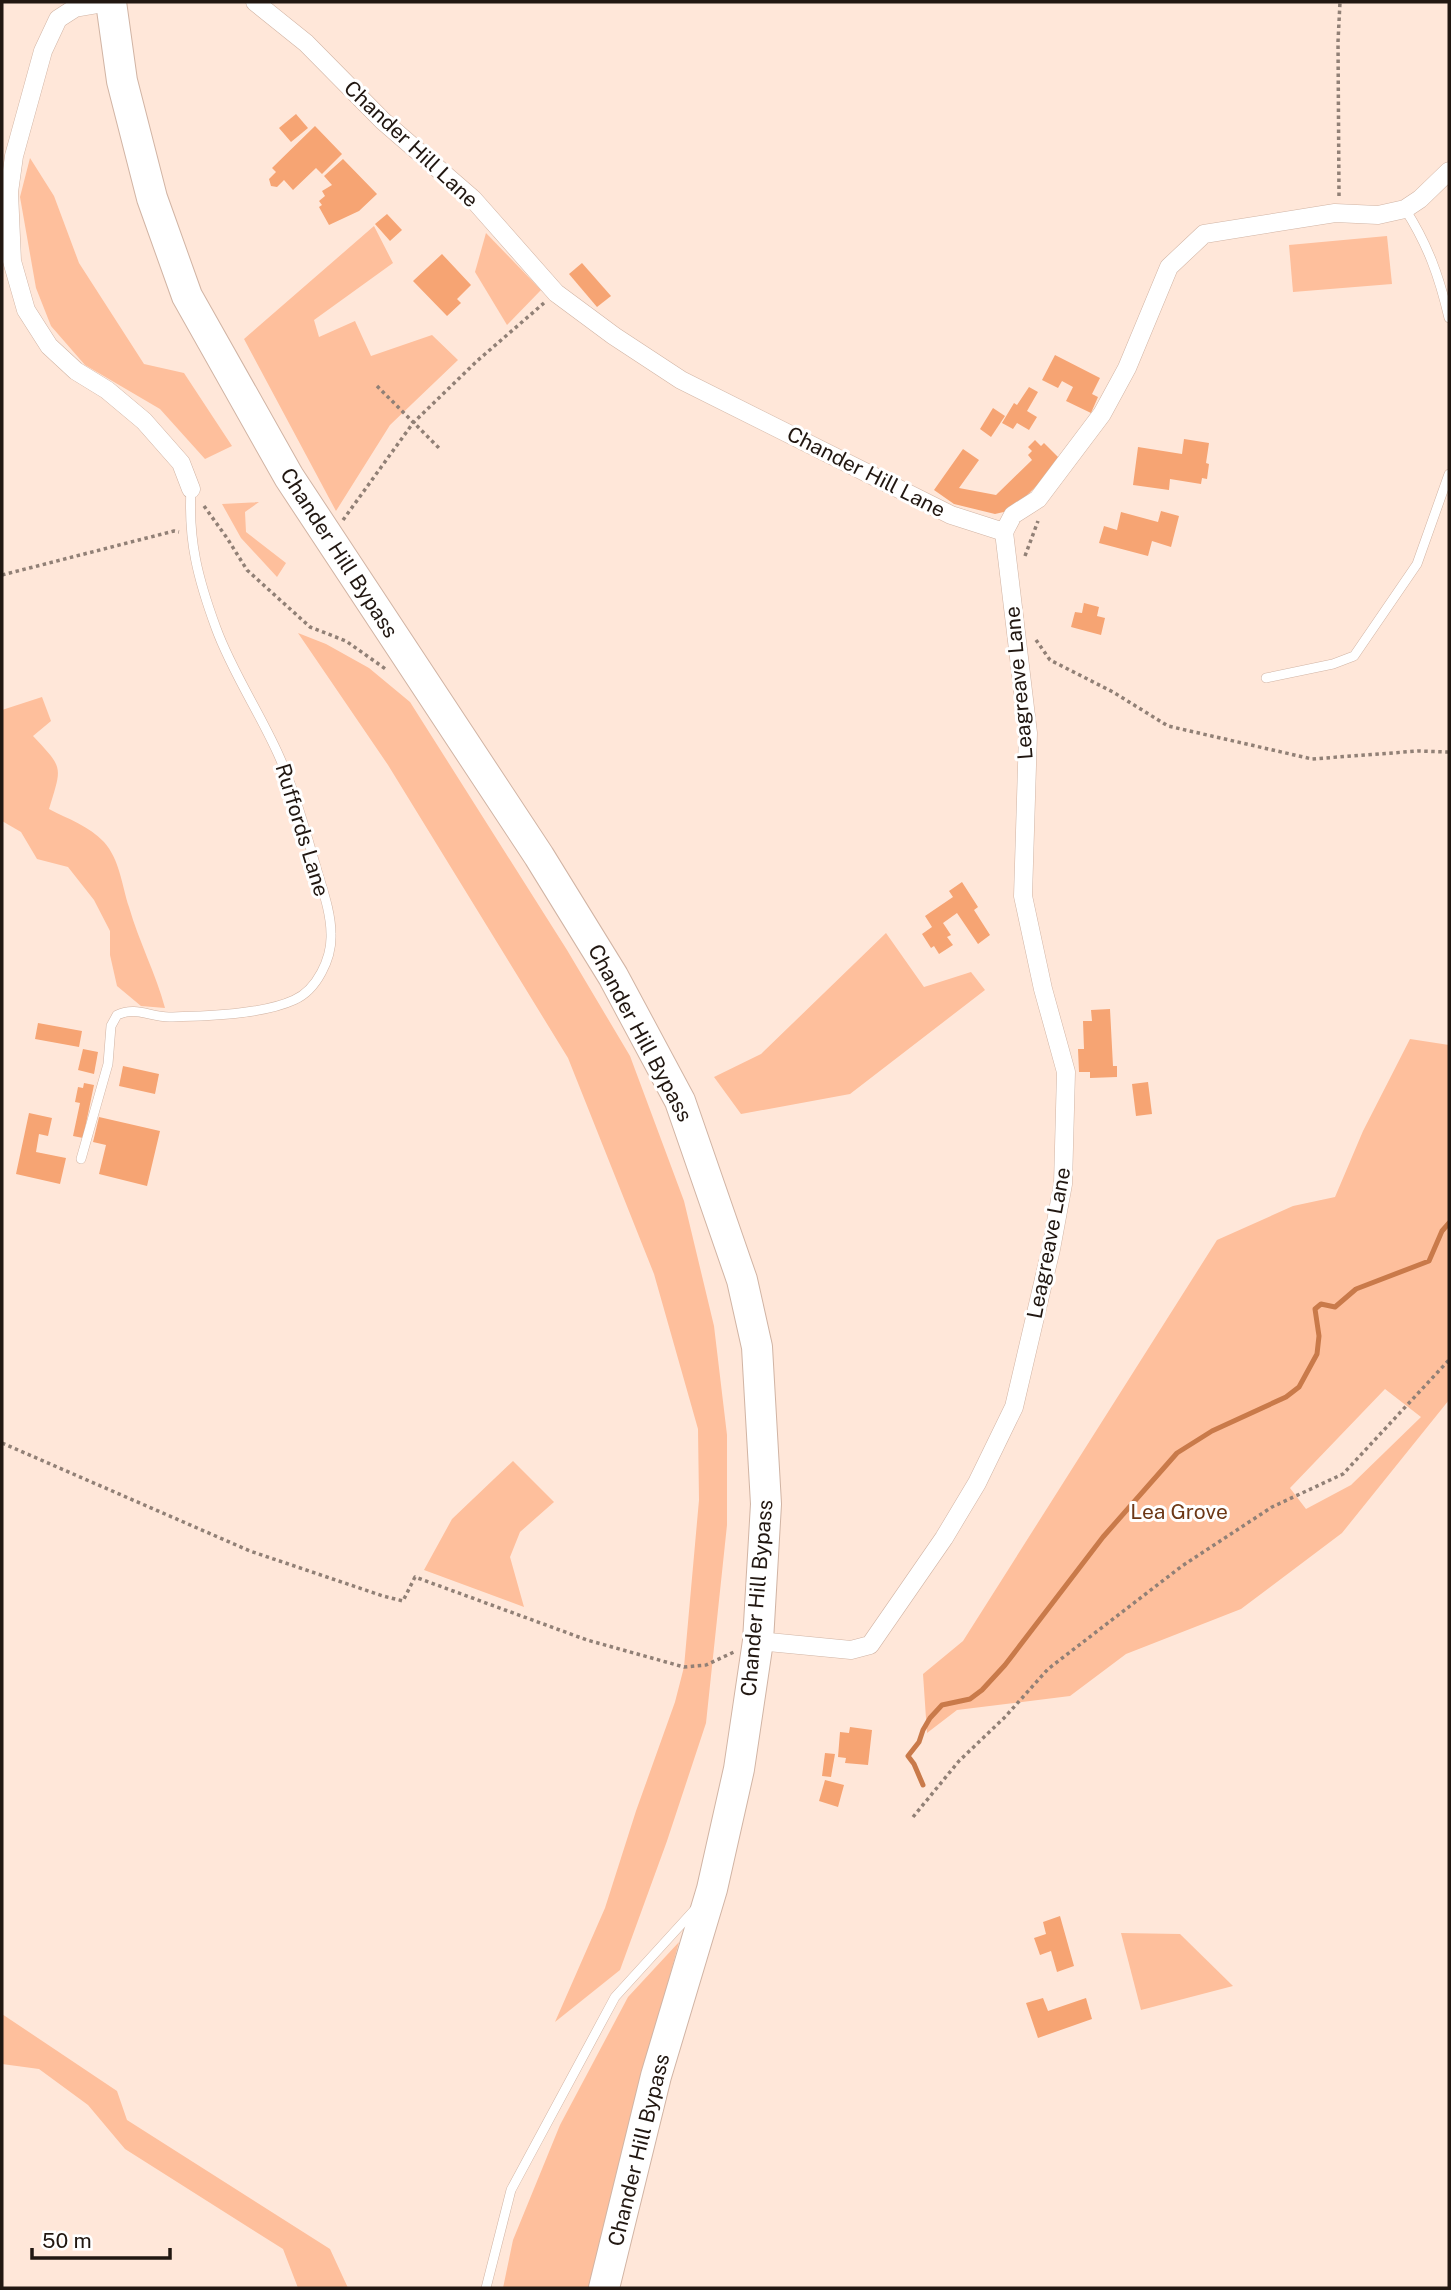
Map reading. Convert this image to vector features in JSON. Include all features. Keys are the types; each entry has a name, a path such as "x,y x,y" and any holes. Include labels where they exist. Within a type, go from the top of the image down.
{"highway":[{"name":"Chander Hill Bypass","path":"111,2 122,81 152,198 187,296 289,477 328,540 539,856 613,976 680,1101 742,1280 757,1347 766,1504 758,1641 739,1769 712,1889 656,2076 604,2288"}],"street":[{"path":"111,2 75,8 58,19 43,51 14,156 9,225 12,261 26,310 49,346 76,371 107,390 144,421 181,463 191,489"},
{"name":"Chander Hill Lane","path":"255,2 306,43 383,121 473,199 556,293 614,336 681,380 951,515 1004,532"},
{"path":"1004,532 1013,515 1038,499 1102,414 1127,368 1169,268 1204,234 1335,213 1378,215 1405,209 1420,199 1449,171"},
{"name":"Leagreave Lane","path":"758,1641 851,1650 870,1645 944,1538 977,1483 1014,1407 1051,1250 1063,1184 1066,1072 1043,989 1023,896 1028,733 1004,532"}],"lane":[{"path":"1405,209 1424,239 1435,265 1449,318"},
{"path":"1266,678 1333,664 1354,656 1417,564 1449,474"},
{"name":"Ruffords Lane","path":"81,1159 108,1064 112,1022 117,1015 136,1010 165,1017 247,1011 296,999 311,987 324,969 332,935 324,894 295,794 217,631 195,563 190,519 191,489"},
{"path":"486,2288 511,2190 615,1997 712,1889"}],"path":[{"path":"1335,213 1339,199 1340,2"},
{"path":"328,540 413,423 477,361 556,293"},
{"path":"377,386 441,450"},
{"path":"191,489 247,570 310,627 346,641 392,675 419,674"},
{"path":"1025,557 1036,527"},
{"path":"2,576 174,531 192,534"},
{"path":"1035,630 1036,642 1050,660 1113,692 1168,726 1312,759 1418,751 1449,752"},
{"path":"913,1817 959,1761 1005,1717 1048,1669 1194,1559 1272,1507 1343,1474 1449,1360"},
{"path":"2,1443 250,1551 383,1596 403,1601 415,1577 587,1640 684,1667 706,1665"}],"green space":[{"path":"30,158 54,196 79,263 144,364 184,373 232,446 205,459 160,409 85,365 51,326 36,288 20,197"},
{"path":"374,226 393,263 314,320 319,337 355,321 371,356 432,335 458,360 390,425 336,511 244,339"},
{"path":"486,233 541,290 507,325 475,272"},
{"path":"1387,236 1392,284 1293,292 1289,245"},
{"path":"259,502 245,512 246,532 286,563 277,577 241,538 222,504"},
{"path":"298,633 326,644 369,668 410,702 567,950 630,1056 684,1201 714,1326 727,1435 727,1525 706,1723 620,1970 555,2022 605,1908 675,1702 684,1667 699,1500 698,1429 654,1274 568,1058 388,765"},
{"path":"42,697 51,721 33,736 50,755 57,769 58,776 49,809 92,832 109,849 117,865 133,920 165,1008 141,1006 117,986 110,955 110,931 94,900 68,867 37,859 21,832 2,821 2,710"},
{"path":"886,933 924,987 971,972 985,990 850,1094 741,1114 714,1077 761,1054"},
{"name":"Lea Grove","path":"1410,1039 1449,1045 1449,1400 1342,1533 1241,1609 1126,1654 1070,1696 957,1710 927,1733 923,1674 963,1641 1217,1240 1293,1206 1335,1197 1363,1131","holes":["1385,1389 1421,1417 1351,1485 1306,1509 1290,1488"]},
{"path":"513,1461 554,1502 520,1532 510,1557 524,1607 424,1570 452,1519"},
{"path":"1121,1933 1180,1934 1233,1986 1141,2010"},
{"path":"679,1942 615,2178 593,2288 503,2288 513,2240 560,2125 628,1997"},
{"path":"2,2014 117,2091 127,2120 330,2249 348,2288 298,2288 283,2249 125,2149 88,2105 39,2069 2,2064"}],"building":[{"path":"296,114 308,128 291,142 279,128"},
{"path":"315,126 342,154 322,174 316,168 293,190 284,180 277,187 271,186 269,179 276,172 272,168"},
{"path":"343,159 377,194 359,211 329,225 319,207 322,205 319,201 325,196 322,191 332,185 324,176"},
{"path":"387,214 402,230 390,241 375,224"},
{"path":"442,254 471,285 457,299 461,303 447,316 413,281"},
{"path":"582,263 611,296 597,307 569,274"},
{"path":"1055,355 1100,378 1092,394 1098,397 1091,413 1066,401 1073,387 1062,381 1058,388 1042,380"},
{"path":"1029,387 1038,392 1027,411 1037,417 1029,430 1017,423 1013,429 1002,423 1014,403 1017,405"},
{"path":"993,408 1005,416 991,437 980,429"},
{"path":"1184,439 1209,443 1207,479 1202,478 1201,484 1170,479 1169,490 1133,485 1138,447 1182,454"},
{"path":"1035,440 1041,446 1044,443 1062,461 1012,510 995,514 954,504 934,490 963,449 979,460 959,488 996,495 1032,460 1028,455 1032,451 1028,447"},
{"path":"1161,511 1179,516 1171,547 1152,541 1148,556 1099,543 1104,526 1117,530 1121,512 1158,522"},
{"path":"1084,603 1099,607 1097,616 1105,618 1101,635 1071,627 1075,612 1082,613"},
{"path":"962,882 978,907 974,910 990,935 978,944 957,913 943,923 951,935 947,937 953,945 939,954 934,946 931,948 922,934 932,927 925,916 953,897 949,891"},
{"path":"1110,1009 1113,1066 1117,1066 1117,1077 1090,1078 1090,1072 1079,1072 1078,1049 1084,1049 1083,1021 1092,1021 1091,1010"},
{"path":"38,1023 82,1031 79,1047 35,1039"},
{"path":"83,1049 98,1052 94,1074 78,1070"},
{"path":"123,1066 159,1074 155,1094 119,1086"},
{"path":"1148,1082 1152,1114 1136,1116 1132,1084"},
{"path":"84,1083 94,1085 83,1138 73,1136 80,1103 75,1102 78,1087 83,1088"},
{"path":"29,1113 52,1118 48,1136 39,1134 36,1152 66,1158 60,1184 16,1174"},
{"path":"99,1117 160,1131 147,1186 99,1174 106,1145 93,1142"},
{"path":"850,1727 872,1730 868,1765 845,1763 846,1758 838,1757 840,1732 849,1733"},
{"path":"825,1753 835,1754 831,1777 822,1776"},
{"path":"825,1780 844,1785 838,1807 819,1801"},
{"path":"1060,1916 1074,1966 1057,1972 1051,1951 1040,1955 1034,1938 1046,1934 1043,1922"},
{"path":"1043,1998 1048,2011 1086,1998 1092,2019 1038,2038 1026,2003"}],"waterway":[{"path":"923,1785 908,1756 919,1742 930,1718 942,1705 970,1699 982,1690 1005,1665 1103,1537 1177,1453 1212,1431 1286,1397 1299,1387 1317,1354 1319,1336 1315,1309 1321,1304 1335,1307 1356,1289 1429,1261 1442,1231 1449,1223"}]}
